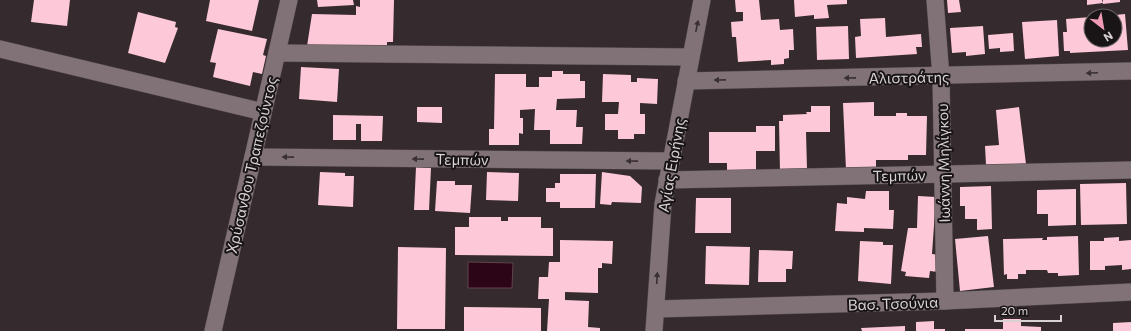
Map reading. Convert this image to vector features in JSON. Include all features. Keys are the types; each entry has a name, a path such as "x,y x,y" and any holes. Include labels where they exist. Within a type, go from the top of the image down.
{"street":[{"name":"Χρύσανθου Τραπεζούντος","path":"213,331 289,0"},
{"name":"Αγίας Ειρήνης","path":"654,331 660,222 702,0"},
{"name":"Ιωάννη Μηλίγκου","path":"936,0 941,77 945,301"},
{"path":"0,49 263,112"},
{"path":"277,53 690,57"},
{"name":"Αλιστράτης","path":"686,81 941,77 1131,71"},
{"name":"Τεμπών","path":"253,157 671,161"},
{"name":"Τεμπών","path":"667,180 1131,170"},
{"name":"Βασ. Τσούνια","path":"656,309 945,301 1131,292"}],"shaded area":[{"path":"468,262 513,263 512,288 468,288"}],"building":[{"path":"34,0 70,0 67,26 31,22"},
{"path":"210,0 259,0 252,31 206,21"},
{"path":"317,0 353,0 354,5 318,7"},
{"path":"360,0 394,0 393,42 387,42 387,48 307,46 312,14 356,15 356,6 360,7"},
{"path":"735,0 759,0 761,20 779,19 780,30 793,29 794,50 789,50 789,58 784,59 784,64 771,65 771,60 738,62 736,37 732,37 731,22 743,21 743,12 736,12"},
{"path":"794,0 847,0 847,4 827,5 829,18 814,19 814,15 795,17"},
{"path":"947,0 959,0 961,12 948,13"},
{"path":"1087,0 1102,0 1103,3 1087,5"},
{"path":"1103,0 1120,0 1120,2 1103,4"},
{"path":"138,12 176,22 175,27 178,28 165,63 128,53"},
{"path":"1123,14 1125,14 1128,50 1070,53 1070,51 1064,51 1063,32 1067,32 1066,19 1083,18 1083,48 1123,48"},
{"path":"885,18 886,37 921,34 922,47 916,47 917,54 856,58 855,37 861,36 860,19"},
{"path":"1057,20 1059,56 1025,59 1022,22"},
{"path":"848,26 849,59 817,60 816,27"},
{"path":"983,26 985,54 966,56 966,52 952,53 950,28"},
{"path":"218,29 267,39 263,55 266,56 262,74 253,72 250,86 213,77 216,63 210,62"},
{"path":"1013,33 1014,51 1000,52 1000,48 989,49 988,35"},
{"path":"301,67 339,69 337,102 299,99"},
{"path":"552,71 563,71 563,74 580,74 580,81 585,81 585,98 557,99 556,110 577,110 576,127 583,127 582,144 550,144 550,130 534,130 535,109 520,110 520,118 523,118 523,134 519,133 519,145 489,145 489,129 494,129 495,74 526,74 526,87 539,87 539,77 552,77"},
{"path":"603,74 631,75 631,82 637,82 637,78 658,79 657,104 640,103 640,114 645,114 645,134 634,134 634,139 618,139 618,130 605,130 605,114 618,114 619,102 602,102"},
{"path":"874,102 874,116 896,116 896,113 907,113 907,116 927,116 926,155 908,155 908,160 876,160 876,169 846,170 843,103"},
{"path":"811,106 830,106 830,132 806,132 807,169 780,172 779,121 783,121 783,115 807,114 806,112 811,112"},
{"path":"417,107 442,107 442,123 417,122"},
{"path":"1019,107 1026,164 986,165 985,146 999,145 996,110"},
{"path":"333,115 383,116 382,141 361,141 361,124 356,124 356,140 333,140"},
{"path":"756,126 775,126 775,151 756,151 756,174 727,175 727,163 709,163 709,132 756,132"},
{"path":"416,167 431,168 429,210 414,210"},
{"path":"320,172 345,173 345,176 354,176 353,207 318,205"},
{"path":"487,172 519,173 518,201 486,200"},
{"path":"602,172 630,176 642,187 641,203 612,202 611,205 600,204"},
{"path":"560,174 596,174 595,208 560,208 560,202 546,202 546,188 555,188 555,183 560,183"},
{"path":"437,181 455,181 455,185 472,185 470,213 435,211"},
{"path":"1126,183 1127,224 1081,225 1080,184"},
{"path":"991,186 992,229 977,230 977,219 965,219 965,206 960,206 960,187"},
{"path":"1076,189 1076,225 1048,226 1048,214 1037,214 1037,190"},
{"path":"866,191 889,191 889,210 894,210 893,229 864,228 864,232 835,231 837,203 847,204 847,197 865,199"},
{"path":"918,196 936,197 932,254 940,255 938,272 930,271 929,278 905,276 906,272 901,271 908,228 917,228"},
{"path":"696,198 731,198 731,233 695,233"},
{"path":"469,217 501,217 501,221 508,221 508,217 541,217 541,228 553,228 553,256 455,255 455,227 469,227"},
{"path":"988,236 994,287 960,291 955,239"},
{"path":"1078,236 1079,275 1058,276 1058,273 1048,273 1047,270 1026,270 1026,274 1018,274 1018,279 1007,279 1007,274 1004,275 1003,239 1043,238 1042,240 1047,240 1047,237"},
{"path":"1119,237 1119,241 1131,240 1131,269 1122,270 1122,265 1105,266 1105,270 1090,270 1090,241 1104,241 1104,238"},
{"path":"560,240 613,241 612,264 602,263 602,268 598,268 598,293 565,292 565,300 589,301 588,327 600,328 600,331 547,331 549,299 538,299 539,277 548,277 549,262 560,262"},
{"path":"860,241 883,242 883,245 893,245 891,284 858,281"},
{"path":"706,246 750,247 749,285 705,284"},
{"path":"398,247 446,248 445,329 397,329"},
{"path":"759,250 793,251 792,269 786,269 786,282 758,282"},
{"path":"464,307 541,308 541,331 464,331"},
{"path":"1003,319 1021,319 1021,326 1041,327 1041,331 965,331 965,329 1003,329"},
{"path":"934,321 934,329 945,329 945,331 916,331 916,322"},
{"path":"1131,322 1131,331 1113,331 1113,323"},
{"path":"905,326 905,331 862,331 861,328"}]}
